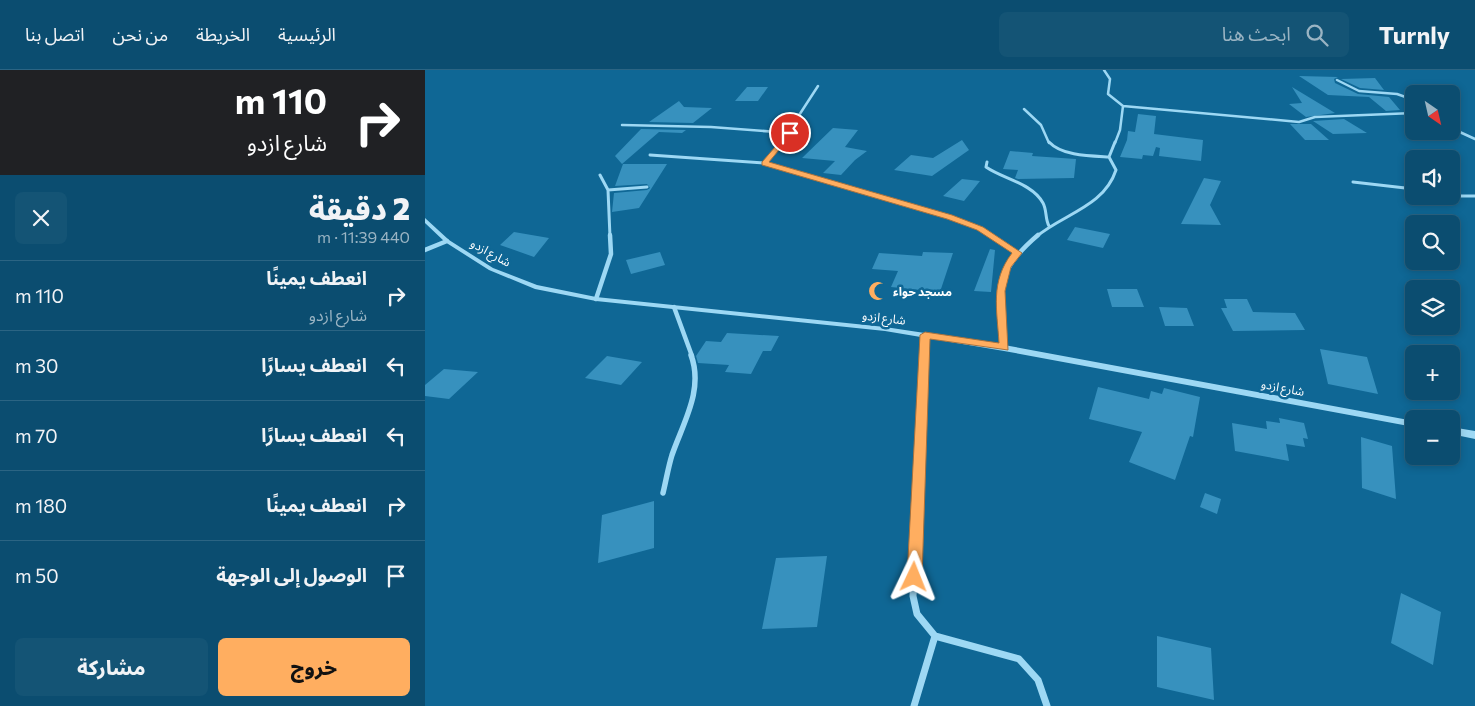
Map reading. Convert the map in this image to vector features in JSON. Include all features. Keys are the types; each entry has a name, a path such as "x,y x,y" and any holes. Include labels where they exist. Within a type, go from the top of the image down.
{"street":[{"path":"1104,70 1110,79 1108,94 1123,106 1299,122 1315,117 1405,114"},
{"path":"1337,80 1359,91 1397,94 1405,97"},
{"path":"765,163 790,133 818,86"},
{"path":"1109,157 1120,130 1123,106"},
{"path":"1024,109 1041,125 1049,143 1055,148 1081,155 1109,157"},
{"path":"622,125 711,127 790,133"},
{"path":"1460,132 1475,139"},
{"path":"650,154 765,163 949,217 980,229 1017,253"},
{"path":"1004,348 1000,291 1007,267 1017,253 1049,226 1083,210 1100,196 1113,179 1116,170 1109,157"},
{"path":"987,162 986,167 993,174 1022,186 1039,197 1044,204 1044,219 1049,226"},
{"path":"596,299 611,254 608,190 600,175"},
{"path":"1353,182 1389,184 1405,188"},
{"path":"608,190 647,187"},
{"path":"1460,196 1475,196"},
{"name":"شارع ازدو","path":"425,220 447,241 491,269 535,287 596,299 885,329 925,335 1405,422"},
{"path":"425,250 447,241"},
{"path":"663,493 673,456 691,408 695,387 693,360 674,307"},
{"path":"925,335 913,596 917,614 935,636 1019,659 1038,680 1047,706"},
{"path":"1460,432 1475,434"},
{"path":"914,706 935,636"}],"building":[{"path":"1299,76 1338,77 1334,79 1335,83 1358,94 1389,97 1400,110 1386,111 1369,97 1328,95"},
{"path":"1375,78 1384,90 1360,88 1341,79"},
{"path":"747,87 768,87 758,101 735,101"},
{"path":"1292,87 1335,113 1306,117 1289,104 1302,103"},
{"path":"679,101 684,107 712,108 693,123 649,122"},
{"path":"1138,114 1156,116 1154,134 1203,140 1201,161 1159,156 1160,148 1156,147 1153,156 1143,155 1142,159 1120,157 1127,140 1128,131 1135,132"},
{"path":"1344,119 1367,133 1333,134 1313,121"},
{"path":"1290,124 1311,124 1329,140 1305,140"},
{"path":"833,128 858,130 845,147 867,151 855,160 841,175 823,173 835,161 802,158"},
{"path":"641,129 686,130 682,133 659,132 622,164 615,156"},
{"path":"962,140 969,150 932,176 894,170 911,155 933,158"},
{"path":"1010,151 1033,153 1032,156 1076,159 1074,178 1015,178 1018,170 1003,169"},
{"path":"623,164 667,164 639,208 612,212 614,193 647,190 650,188 647,184 615,186"},
{"path":"1204,178 1221,181 1210,205 1221,225 1181,224"},
{"path":"962,179 980,181 964,201 943,196"},
{"path":"1075,227 1110,234 1103,248 1067,240"},
{"path":"514,232 549,238 534,257 500,245"},
{"path":"990,249 995,250 991,292 974,291"},
{"path":"660,252 665,265 631,274 626,260"},
{"path":"923,252 953,253 940,292 891,287 898,271 872,269 879,253 922,256"},
{"path":"1107,289 1137,289 1144,307 1112,307"},
{"path":"1224,299 1247,299 1253,312 1295,313 1305,330 1233,331 1221,308 1227,308"},
{"path":"1159,307 1187,308 1194,326 1165,326"},
{"path":"727,333 779,336 771,351 763,351 751,374 725,372 729,365 698,363 696,356 706,341 721,342"},
{"path":"1320,349 1367,357 1378,394 1328,384"},
{"path":"607,356 642,362 621,385 585,378"},
{"path":"444,369 478,372 449,399 425,396 425,385"},
{"path":"1098,387 1149,399 1151,391 1162,394 1164,388 1200,397 1193,437 1190,436 1175,480 1129,462 1142,432 1089,419"},
{"path":"1279,418 1304,423 1308,439 1303,438 1305,447 1286,444 1289,461 1235,451 1232,423 1267,429 1266,421 1280,423"},
{"path":"1361,437 1392,446 1396,499 1362,488"},
{"path":"1205,493 1221,499 1217,514 1200,507"},
{"path":"654,501 654,548 598,563 602,515"},
{"path":"827,556 817,627 762,629 776,558"},
{"path":"1401,593 1441,612 1433,665 1391,643"},
{"path":"1157,636 1211,648 1214,700 1157,687"}],"place":[{"name":"مسجد حواء","path":"878,291"}],"route":[{"path":"790,133 765,163 949,217 980,229 1017,253 1007,267 1000,291 1004,348 925,335 914,577"}]}
